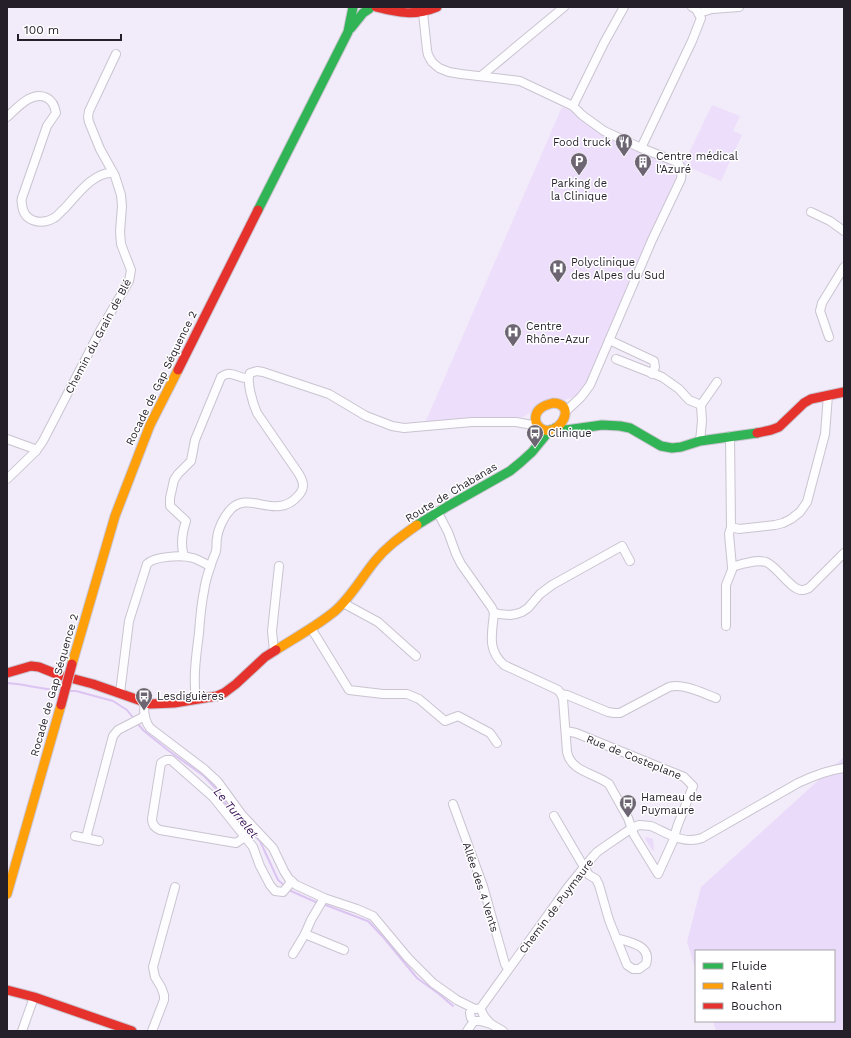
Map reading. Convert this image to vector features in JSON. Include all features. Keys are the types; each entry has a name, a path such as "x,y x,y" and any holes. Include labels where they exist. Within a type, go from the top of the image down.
{"street":[{"name":"Rocade de Gap Séquence 2","path":"348,32 353,7"},
{"name":"Rocade de Gap Séquence 2","path":"7,894 115,516 150,425 348,32 363,13 370,7"},
{"path":"370,7 404,13 423,13 437,7"},
{"path":"396,7 404,13"},
{"path":"480,76 564,7"},
{"path":"573,106 604,42 624,7"},
{"path":"640,148 692,41 701,18 696,9 692,7"},
{"path":"699,13 712,9 739,7"},
{"path":"423,13 428,55 435,65 449,72 520,81 573,106 582,115 604,131 640,148 677,162 681,168 681,179 655,233 590,385 565,415 560,425 553,429"},
{"name":"Chemin du Grain de Blé","path":"7,478 36,451 43,441 101,329 129,281 131,270 121,244 121,195 113,173 100,149 88,117 90,109 116,54"},
{"path":"7,117 28,99 35,96 48,98 53,102 55,108 56,113 47,126 22,195 23,209 31,220 39,223 47,222 56,217 91,181 105,174 113,173"},
{"path":"811,212 830,220 844,231"},
{"path":"829,337 820,311 822,303 844,267"},
{"path":"609,340 654,361 655,367 652,374"},
{"path":"616,359 662,378 679,390 689,400 701,404"},
{"path":"184,556 181,548 182,532 186,520 170,506 170,498 174,480 191,461 195,440 221,377 226,374 232,374 245,379 257,371 263,372 329,394 366,416 392,426 404,428 472,422 516,422 543,429 566,430 602,425 620,426 630,428 653,442 668,448 681,447 700,440 763,433 780,427 804,403 811,399 844,392"},
{"path":"196,700 194,674 204,591 210,566 216,551 217,537 222,522 231,508 238,504 247,502 281,507 288,505 295,500 303,488 303,481 299,474 257,413 252,398 251,375"},
{"path":"700,440 702,422 701,404 717,382"},
{"path":"731,527 739,529 783,524 800,512 807,502 825,434 828,395"},
{"path":"516,422 529,417 546,405 569,402 581,397"},
{"path":"558,404 563,407 569,423 578,428"},
{"path":"535,448 538,427 535,418 536,412"},
{"name":"Route de Chabanas","path":"7,673 31,666 39,666 59,675 120,693 150,704 174,703 218,696 232,688 274,651 325,619 351,594 378,556 404,534 437,511 520,464 553,429"},
{"path":"726,626 726,585 732,570 729,534 731,527 730,436"},
{"path":"7,439 32,448 36,451"},
{"path":"437,511 448,532 461,564 492,608 494,613 492,648 495,655 504,666 558,690 561,694 564,699 568,758 577,768 610,784 628,818 634,835 658,874 674,836"},
{"path":"494,613 510,615 522,612 528,608 540,594 552,585 622,546 630,561"},
{"path":"732,567 746,563 767,562 793,586 800,590 804,590 809,588 844,553"},
{"path":"120,693 129,621 147,564 156,559 184,556 194,558 210,566"},
{"path":"274,651 272,631 279,566"},
{"path":"343,603 378,622 416,656"},
{"path":"311,628 350,690 383,694 407,694 420,699 445,721 458,716 490,733 497,743"},
{"path":"561,694 567,694 608,712 614,713 620,713 674,685 716,698"},
{"path":"86,838 113,736 118,730 138,719 144,711 145,703"},
{"path":"138,719 147,724 150,728 204,769 218,782 242,815 273,848 291,883 322,902 357,909 373,916 408,958 432,983 477,1015 503,1031"},
{"name":"Rue de Costeplane","path":"566,732 576,734 684,776 693,786 674,836"},
{"path":"245,837 236,843 155,828 152,823 152,819 161,763 166,760 171,760 213,797 245,837 253,847 260,866 270,885 275,891 284,891 291,883"},
{"name":"Chemin de Puymaure","path":"467,1031 508,969 584,867 597,852 632,828 639,825 650,826 682,840 695,841 798,783 822,773 844,768"},
{"name":"Allée des 4 Vents","path":"453,804 483,886 505,964 508,969"},
{"path":"554,816 584,867 590,875 596,879 616,938"},
{"path":"75,836 99,841"},
{"path":"152,1031 164,1000 164,995 161,986 155,977 153,967 175,887"},
{"path":"293,954 322,902"},
{"path":"305,934 344,950"},
{"path":"7,981 34,997"},
{"path":"7,990 34,997 132,1031"},
{"path":"22,1031 34,997"}],"shaded area":[{"name":"Polyclinique des Alpes du Sud","path":"712,105 740,116 733,131 742,135 721,181 691,168 678,172 587,384 577,396 564,400 550,400 523,417 510,419 481,418 425,423 562,107 572,111 605,137 672,163 687,157"},
{"path":"844,757 844,1031 716,1031 713,1022 835,1022 835,950 695,950 695,968 687,942 701,887"},
{"path":"647,837 653,839 653,851 645,839"}],"waterway":[{"name":"Le Turrelet","path":"7,683 61,690"},
{"name":"Le Turrelet","path":"70,691 76,691 113,701 127,710 135,720"},
{"name":"Le Turrelet","path":"137,723 144,731 169,751 204,776 219,792 230,810 260,841 278,880 285,886"},
{"name":"Le Turrelet","path":"288,889 318,903"},
{"name":"Le Turrelet","path":"323,904 368,921 417,978 453,1006"}],"traffic: fast":[{"path":"258,210 348,32 353,7"},
{"path":"351,28 363,13 369,9"},
{"path":"555,428 566,430 602,425 620,426 630,428 661,446 672,448 681,447 700,441 757,433"},
{"path":"417,525 510,471 532,452 550,430"}],"traffic: slow":[{"path":"72,664 115,516 150,425 178,370"},
{"path":"553,403 563,407 565,417 562,422 553,429 542,429 536,421 537,413 542,407 553,403"},
{"path":"276,650 314,627 335,611 380,556 417,525"},
{"path":"7,894 61,705"}],"traffic: jam":[{"path":"376,7 407,13 421,12 437,7"},
{"path":"178,370 258,210"},
{"path":"757,433 779,427 804,403 811,399 844,392"},
{"path":"7,673 31,666 39,667 59,675 93,684 150,704 174,703 217,696 224,693 265,657 276,650"},
{"path":"61,705 72,664"},
{"path":"7,990 34,997 132,1031"}],"place":[{"name":"Food truck","path":"624,157"},
{"name":"Parking de la Clinique","path":"579,176"},
{"name":"Centre médical l'Azuré","path":"643,177"},
{"name":"Polyclinique des Alpes du Sud","path":"558,283"},
{"name":"Centre Rhône-Azur","path":"513,347"},
{"name":"Clinique","path":"535,448"},
{"name":"Lesdiguières","path":"144,711"},
{"name":"Hameau de Puymaure","path":"628,818"}]}
